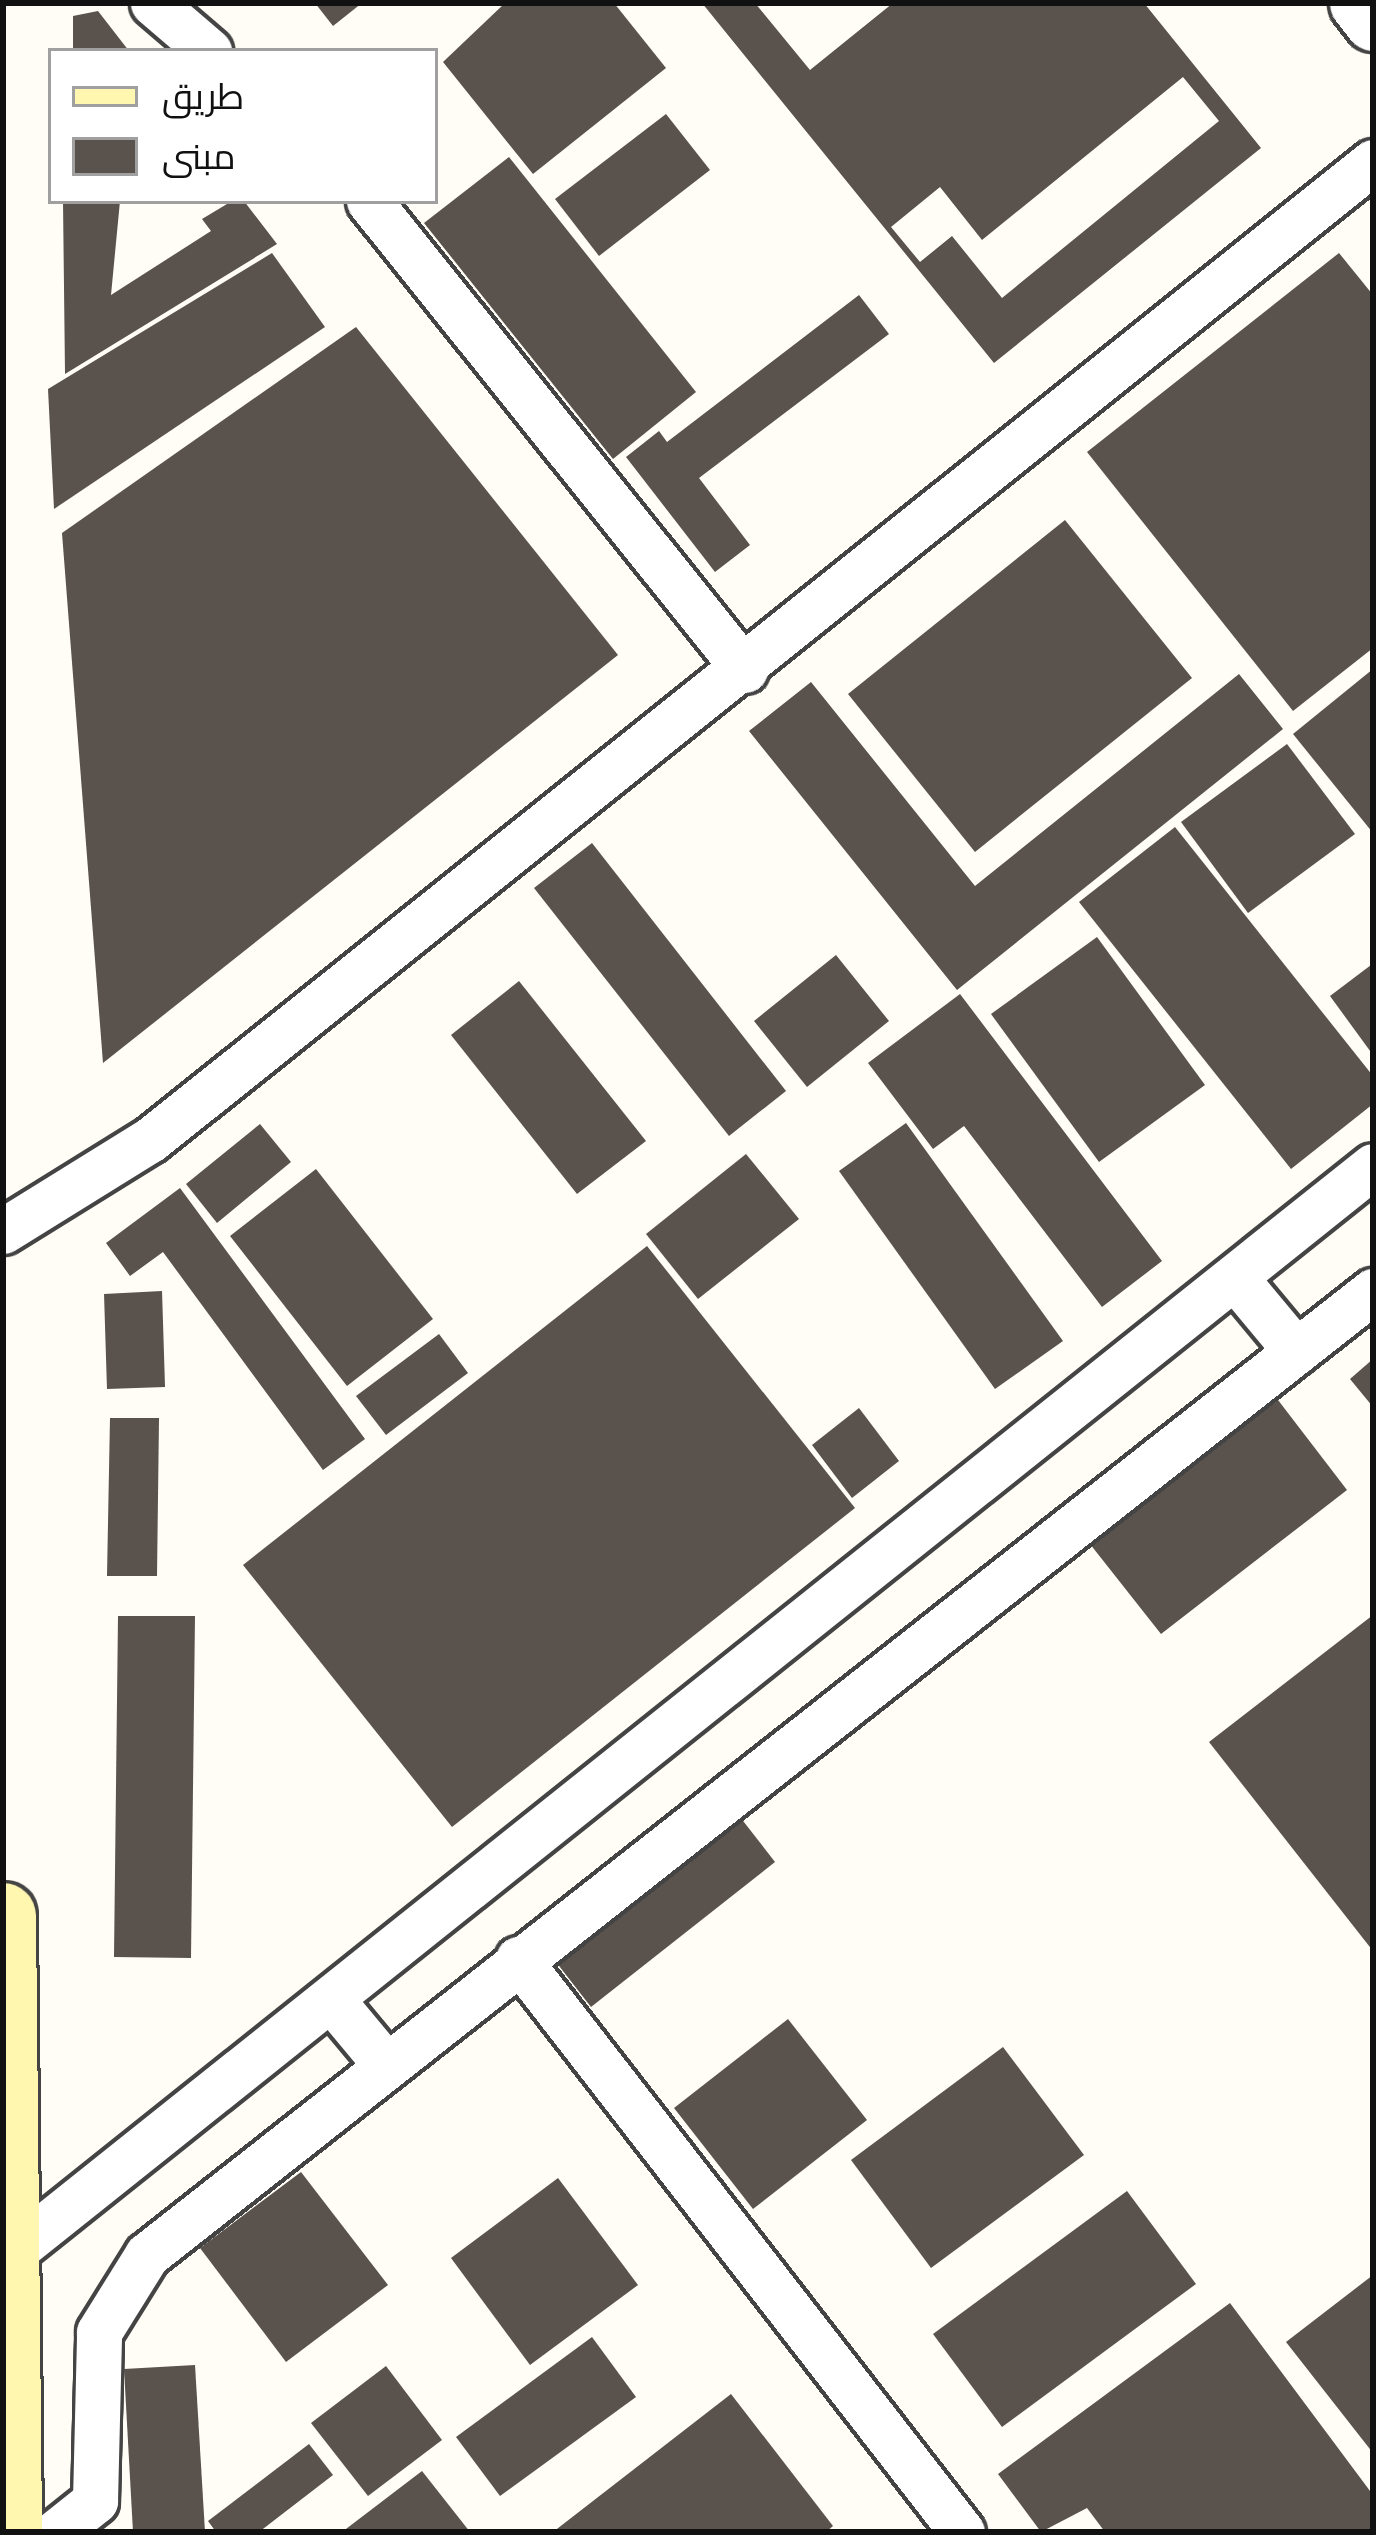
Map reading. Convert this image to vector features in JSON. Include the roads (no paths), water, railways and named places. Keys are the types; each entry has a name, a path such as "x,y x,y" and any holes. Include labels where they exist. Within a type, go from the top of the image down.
{"main road":[{"path":"3,1916 9,2532"}],"street":[{"path":"153,3 206,48"},
{"path":"1358,3 1373,22"},
{"path":"3,1231 150,1140 745,670 1373,162"},
{"path":"371,204 745,670"},
{"path":"5,2258 1236,1279 1368,1182"},
{"path":"1236,1279 1296,1352"},
{"path":"56,2532 95,2500 92,2381 115,2291 518,1959 1373,1292"},
{"path":"518,1959 954,2529"},
{"path":"331,1999 386,2065"}]}
